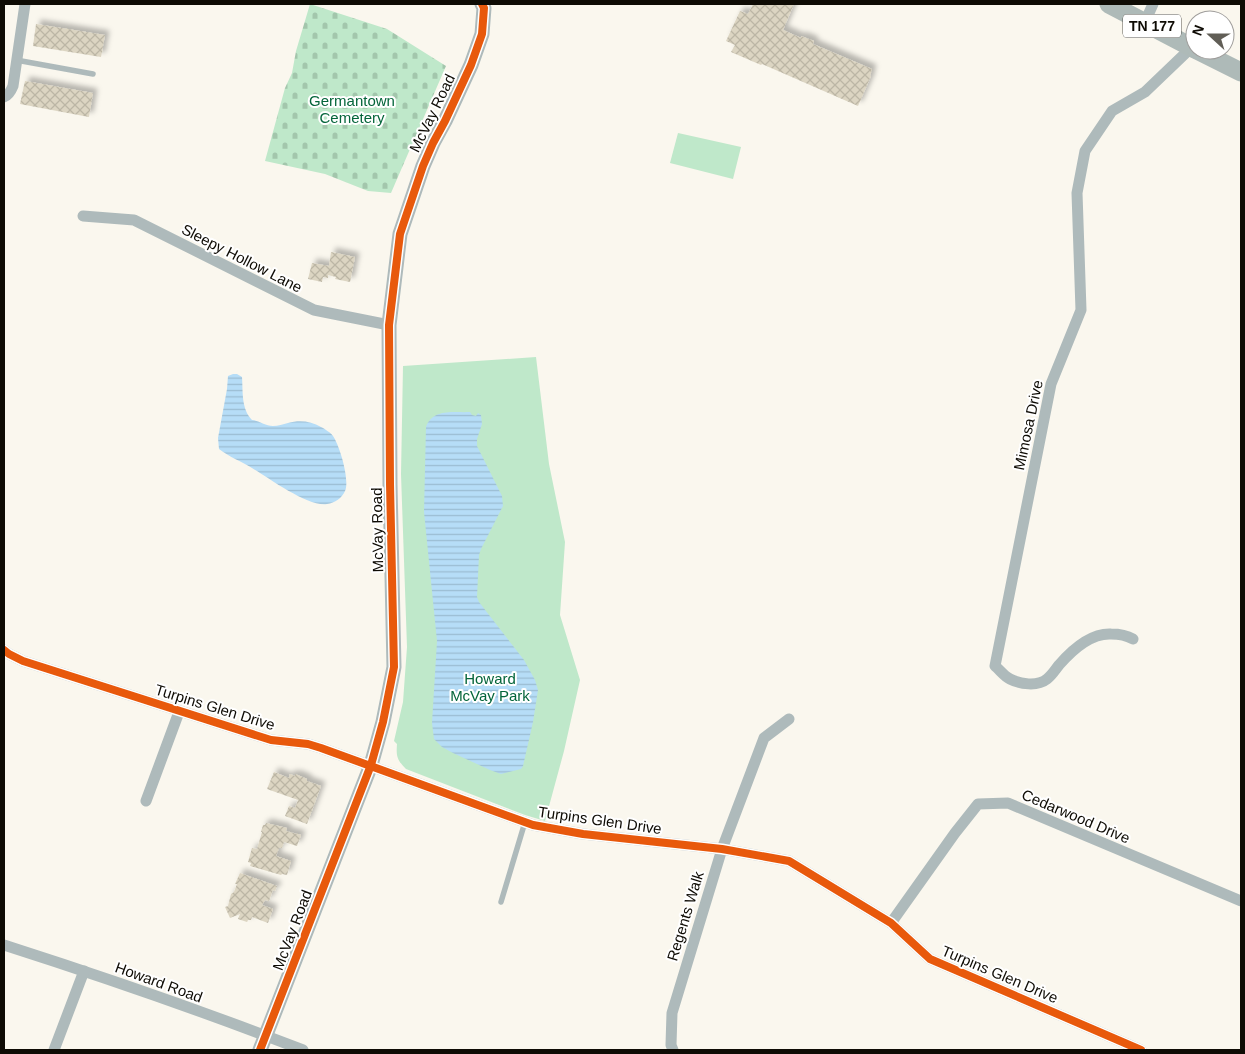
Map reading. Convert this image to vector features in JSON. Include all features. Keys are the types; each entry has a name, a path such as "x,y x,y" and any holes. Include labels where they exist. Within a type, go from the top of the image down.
{"main road":[{"name":"TN 177","path":"1109,4 1185,44"},
{"name":"TN 177","path":"1217,60 1241,72"}],"street":[{"path":"4,97 10,92 14,78 25,4"},
{"name":"McVay Road","path":"260,1050 371,765 383,722 394,666 390,484 390,325 400,234 423,166 471,64 482,34 484,8 482,4"},
{"path":"1145,22 1153,4"},
{"name":"Mimosa Drive","path":"1133,639 1124,635 1108,634 1092,638 1070,653 1045,681 1035,684 1020,683 1008,678 995,666 1051,384 1081,310 1077,193 1085,151 1112,111 1145,92 1185,58"},
{"name":"Sleepy Hollow Lane","path":"83,216 134,220 314,310 390,325"},
{"name":"Turpins Glen Drive","path":"5,656 271,740 308,744 321,748 533,825 583,834 722,849 789,860 891,923 930,959 1141,1050"},
{"path":"146,801 179,712"},
{"name":"Regents Walk","path":"673,1050 671,1045 672,1013 722,849 764,738 789,720"},
{"name":"Cedarwood Drive","path":"891,923 978,804 1008,803 1241,901"},
{"name":"Howard Road","path":"4,945 84,971 303,1050"},
{"path":"54,1050 84,971"}],"lane":[{"path":"16,60 93,74"},
{"path":"501,902 525,822"}],"green space":[{"name":"Germantown Cemetery","path":"310,4 387,29 446,66 391,193 368,191 325,174 265,161 285,88 292,73 296,51"},
{"path":"678,133 741,147 733,179 670,163"},
{"name":"Howard McVay Park","path":"536,357 549,464 565,542 560,615 580,680 564,751 545,821 406,769 398,758 397,744 394,741 403,702 407,647 401,474 403,366"}],"water":[{"path":"233,374 242,377 244,405 248,416 252,420 273,426 309,422 323,428 332,435 339,447 344,464 346,486 344,494 340,498 333,503 319,504 299,497 219,449 218,438 228,376"},
{"path":"470,412 472,415 476,416 478,413 481,415 482,424 477,439 477,446 502,496 503,506 479,555 477,597 524,660 535,680 538,690 523,766 521,769 501,774 442,747 434,739 432,723 437,641 424,512 426,427 429,421 439,414"}],"building":[{"path":"753,4 794,4 783,30 801,38 801,36 814,41 813,44 872,69 871,76 858,106 731,52 735,45 726,41 740,11 748,14"},
{"path":"36,24 105,35 101,57 33,46"},
{"path":"25,81 93,93 89,117 20,104"},
{"path":"331,252 355,257 350,282 335,279 336,277 328,275 328,278 323,277 322,282 308,279 312,263 329,266"},
{"path":"274,772 289,778 290,774 295,776 295,774 321,786 307,824 285,816 289,806 295,808 298,800 267,789"},
{"path":"266,823 287,828 286,831 301,835 297,846 284,842 276,856 291,861 287,875 250,866 251,863 248,862 252,848 257,849 263,825"},
{"path":"240,873 277,886 275,891 273,890 269,901 265,900 262,905 273,909 268,923 252,917 247,922 238,919 240,914 230,918 225,907 228,906"}],"cycle path":[{"path":"260,1050 371,765 383,722 394,667 389,325 400,234 423,166 471,65 482,34 484,8 482,4"},
{"path":"4,650 23,661 271,740 308,744 321,748 533,825 583,834 722,849 789,861 891,923 930,959 1141,1050"}]}
